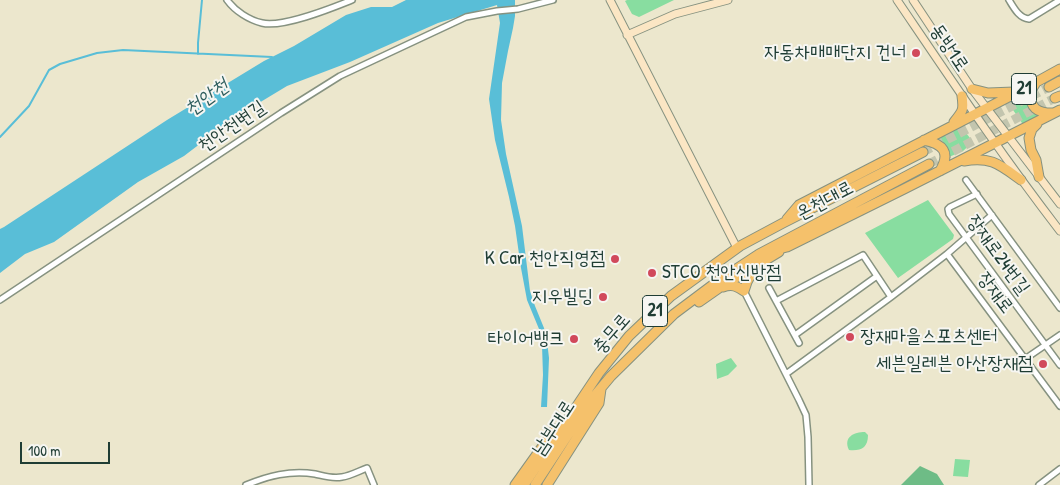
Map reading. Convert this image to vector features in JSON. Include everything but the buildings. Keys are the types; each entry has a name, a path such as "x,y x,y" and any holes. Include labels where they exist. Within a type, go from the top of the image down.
{"highway":[{"name":"21","path":"783,223 799,205 1060,69"},
{"path":"1037,81 1030,92 1032,106 1044,113 1057,112"},
{"name":"21","path":"1049,87 1060,81"},
{"path":"972,88 988,93 1022,90"},
{"path":"940,132 954,122 962,112 962,96"},
{"name":"21","path":"759,254 786,247 1057,112"},
{"path":"1039,177 1029,138 1032,129 1043,119"},
{"path":"924,140 941,146 945,160 940,171"},
{"name":"온천대로","path":"737,248 923,152"},
{"path":"954,164 983,159 994,163 1021,180"},
{"name":"온천대로","path":"736,267 929,164"},
{"path":"674,314 699,302 786,247"},
{"name":"충무로","path":"588,390 599,373 629,336 671,296 737,248"},
{"path":"720,288 728,285 736,286 744,291 756,265"},
{"name":"충무로","path":"601,389 674,314 736,267"},
{"path":"548,485 598,403 601,389"},
{"name":"남부대로","path":"536,485 591,400 601,389"},
{"path":"515,485 581,392 588,390"},
{"name":"남부대로","path":"524,485 588,390"}],"main road":[{"path":"610,0 737,248"},
{"path":"627,35 675,14 728,0"},
{"name":"동방1로","path":"896,0 994,143 1060,231"},
{"name":"동방1로","path":"913,0 972,88 1060,204"}],"street":[{"path":"227,0 248,18 263,24 278,23 312,15 352,0"},
{"name":"천안천변길","path":"0,300 340,76 466,17 518,9 553,0"},
{"path":"1008,0 1020,15 1029,19 1060,0"},
{"name":"장재로24번길","path":"966,180 1060,308"},
{"name":"장재로24번길","path":"977,194 948,208 948,214 1060,366"},
{"path":"786,374 947,254 992,215"},
{"name":"장재로","path":"947,254 1060,406"},
{"path":"776,301 863,255 891,297"},
{"path":"795,335 877,276"},
{"path":"769,288 799,343"},
{"path":"744,291 806,415 809,485"},
{"path":"1025,359 1060,335"},
{"path":"246,485 263,478 285,473 315,474 330,478 342,478 368,468 374,485"},
{"path":"1039,485 1060,469"}],"green space":[{"path":"674,0 639,17 632,14 625,1"},
{"path":"1027,97 1044,117 1024,126 1011,107"},
{"path":"960,125 973,142 963,151 949,157 946,146 937,138"},
{"path":"928,200 954,235 953,239 898,278 865,233"},
{"path":"731,358 737,366 728,375 717,379 716,364"},
{"path":"865,432 868,435 868,439 865,446 857,450 849,450 847,442 851,436"},
{"path":"955,459 970,460 968,477 953,476"},
{"path":"920,466 937,474 944,485 901,485"}],"water":[{"name":"천안천","path":"406,0 515,0 515,16 502,83 501,120 506,154 522,226 530,291 547,341 549,358 547,407 541,407 543,375 542,345 539,329 527,300 515,226 495,140 489,99 500,23 497,5 438,23 350,62 287,86 234,118 184,156 138,182 54,242 25,254 0,273 0,229 167,120 264,61 294,46 346,15 371,7 392,7"}],"waterway":[{"path":"198,54 202,0"},
{"path":"0,137 29,106 49,70 60,64 97,53 123,50 272,57"}],"tunnel":[{"path":"923,152 1049,87"},
{"path":"929,164 1055,98"}],"place":[{"name":"자동차매매단지 건너","path":"916,53"},
{"name":"K Car 천안직영점","path":"615,259"},
{"name":"STCO 천안신방점","path":"652,273"},
{"name":"지우빌딩","path":"603,297"},
{"name":"장재마을스포츠센터","path":"850,337"},
{"name":"타이어뱅크","path":"574,339"},
{"name":"세븐일레븐 아산장재점","path":"1043,364"}]}
